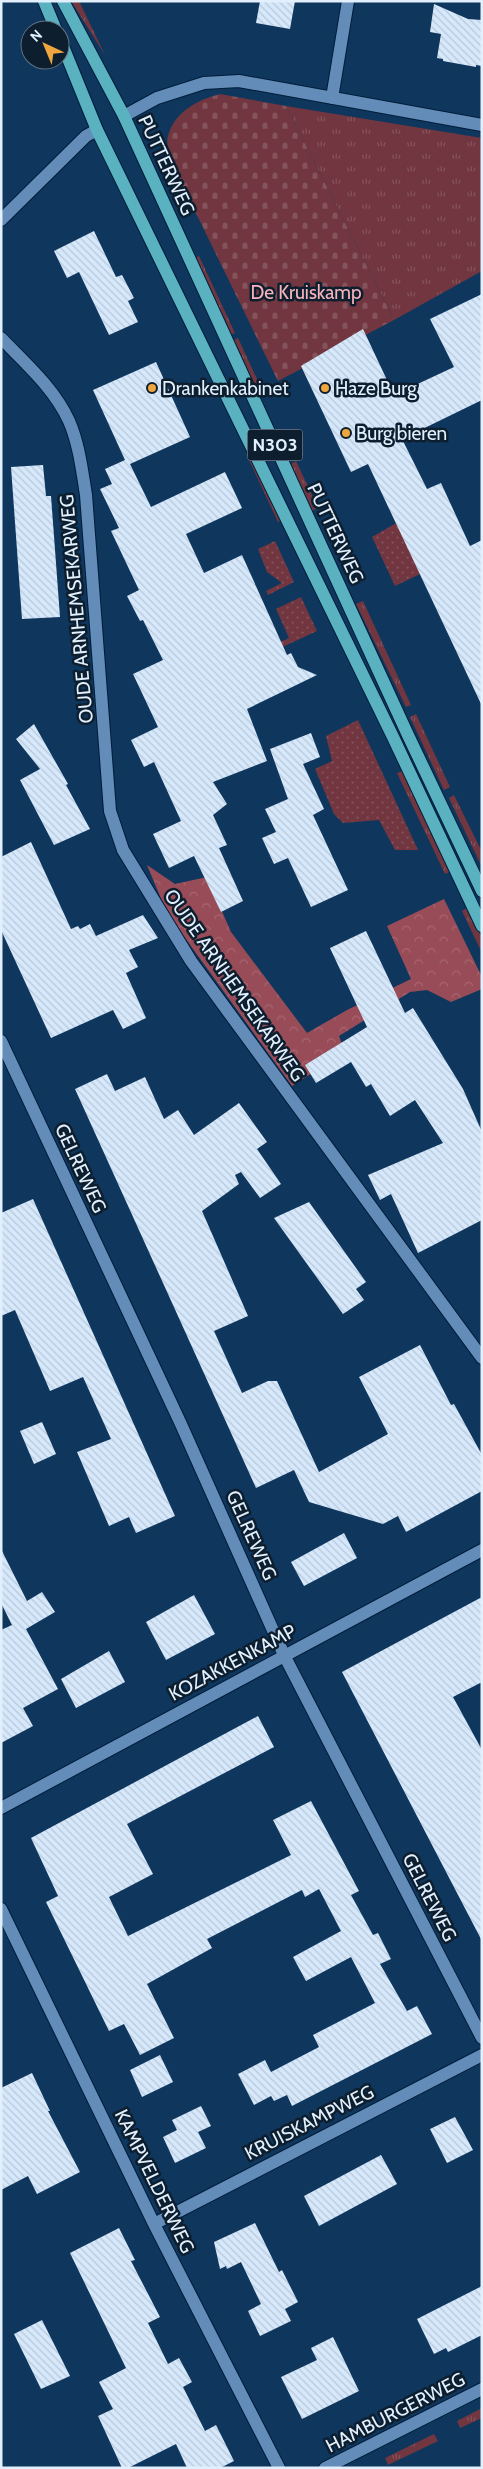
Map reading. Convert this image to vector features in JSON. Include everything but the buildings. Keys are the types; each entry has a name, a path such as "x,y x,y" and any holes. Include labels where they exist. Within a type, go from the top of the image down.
{"main road":[{"path":"44,1 52,20"},
{"name":"PUTTERWEG","path":"63,1 124,116 407,734 482,891"},
{"name":"PUTTERWEG","path":"70,64 97,130 393,737 482,926"}],"street":[{"path":"332,98 348,1"},
{"path":"124,116 157,98 204,83 239,81 482,125"},
{"path":"1,220 86,136 97,130"},
{"name":"OUDE ARNHEMSEKARWEG","path":"1,338 50,389 69,421 80,456 86,495 110,811 124,850 191,961 482,1358"},
{"name":"GELREWEG","path":"1,1041 180,1422 284,1655 482,2038"},
{"name":"KOZAKKENKAMP","path":"1,1808 482,1550"},
{"name":"KAMPVELDERWEG","path":"1,1909 154,2224 279,2468"},
{"name":"KRUISKAMPWEG","path":"154,2224 482,2055"},
{"name":"HAMBURGERWEG","path":"324,2468 482,2389"}],"green space":[{"path":"71,1 79,1 105,55"},
{"name":"De Kruiskamp","path":"220,94 286,106 394,320 278,381 170,160 167,138 176,120 196,103"},
{"path":"286,106 482,138 482,271 394,320"},
{"path":"199,256 235,333 230,335 194,259"},
{"path":"238,338 263,392 257,395 232,341"},
{"path":"255,458 284,519 278,522 249,460"},
{"path":"296,461 318,508 312,511 291,464"},
{"path":"398,522 420,574 395,586 372,537"},
{"path":"275,541 294,582 268,595 266,591 282,583 267,572 258,549"},
{"path":"301,597 317,631 214,679 217,672 289,638 276,609"},
{"path":"363,601 411,705 406,707 356,604"},
{"path":"416,714 450,787 444,790 410,717"},
{"path":"358,720 418,850 395,850 379,820 343,823 334,814 315,769 332,761 326,736"},
{"path":"403,771 451,871 445,874 397,773"},
{"path":"454,795 482,852 482,867 449,798"},
{"path":"147,865 175,884 207,877 231,932 307,1033 347,1010 411,979 387,926 444,899 482,977 482,989 451,1002 427,990 410,992 339,1036 345,1052 292,1086 167,913"},
{"path":"467,908 482,938 482,953 462,911"},
{"path":"482,2408 482,2418 460,2428 457,2421"},
{"path":"434,2434 438,2441 388,2465 385,2458"}],"place":[{"name":"Drankenkabinet","path":"152,388"},
{"name":"Haze Burg","path":"325,388"},
{"name":"Burg bieren","path":"346,433"}]}
